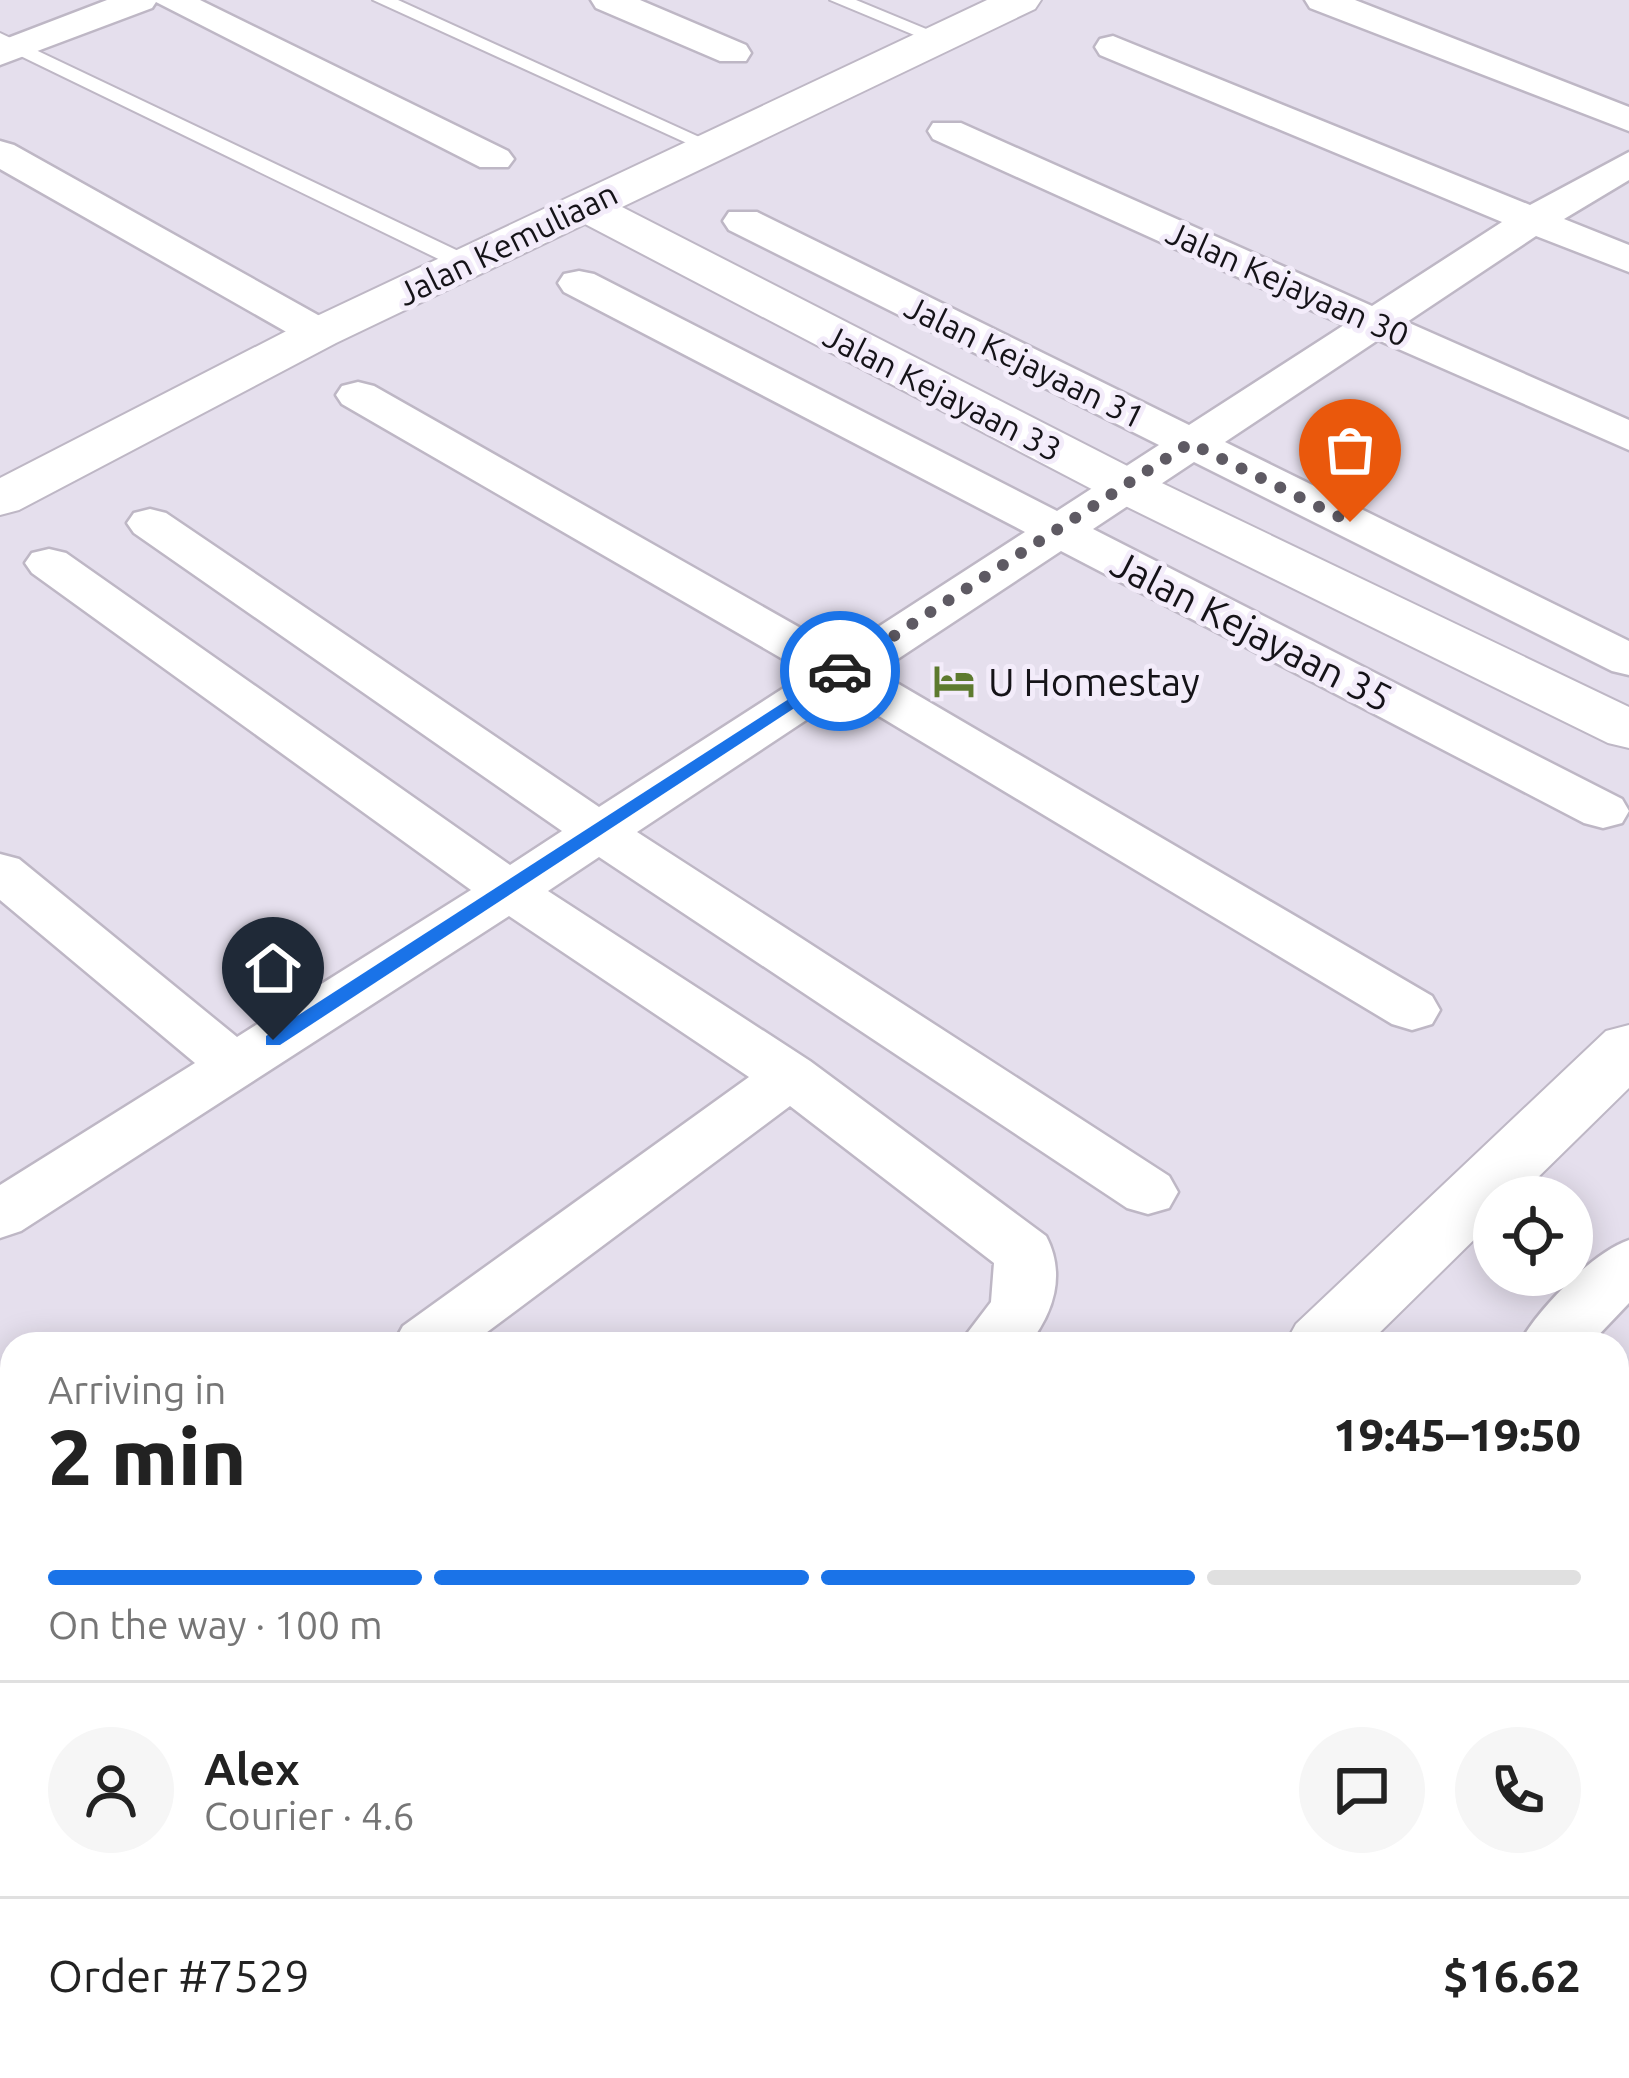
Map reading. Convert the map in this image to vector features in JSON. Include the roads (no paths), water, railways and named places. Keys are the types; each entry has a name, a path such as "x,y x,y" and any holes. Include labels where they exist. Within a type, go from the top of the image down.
{"street":[{"path":"6,47 139,0"},
{"path":"172,0 494,159"},
{"path":"609,0 733,53"},
{"name":"Jalan Kemuliaan","path":"0,499 319,333 1020,0"},
{"path":"1323,0 1629,120"},
{"path":"1113,47 1629,260"},
{"name":"Jalan Kejayaan 30","path":"947,131 1629,437"},
{"path":"0,153 319,333"},
{"path":"0,1215 509,891 1533,220 1629,164"},
{"name":"Jalan Kejayaan 33","path":"583,206 1124,485 1629,730"},
{"name":"Jalan Kejayaan 31","path":"743,221 1629,660"},
{"name":"Jalan Kejayaan 35","path":"579,283 1604,812"},
{"path":"358,395 840,671 1412,1010"},
{"path":"150,523 599,832 1148,1192"},
{"path":"49,563 509,891 790,1076 1024,1253 1026,1288 1020,1315 1003,1332"},
{"path":"0,872 234,1065"},
{"path":"1334,1332 1629,1048"},
{"path":"441,1332 790,1076"},
{"path":"1563,1332 1629,1264"}],"lane":[{"path":"382,0 709,146"},
{"path":"839,0 938,38"},
{"path":"6,47 465,263"}],"place":[{"name":"U Homestay","path":"954,681"}]}
